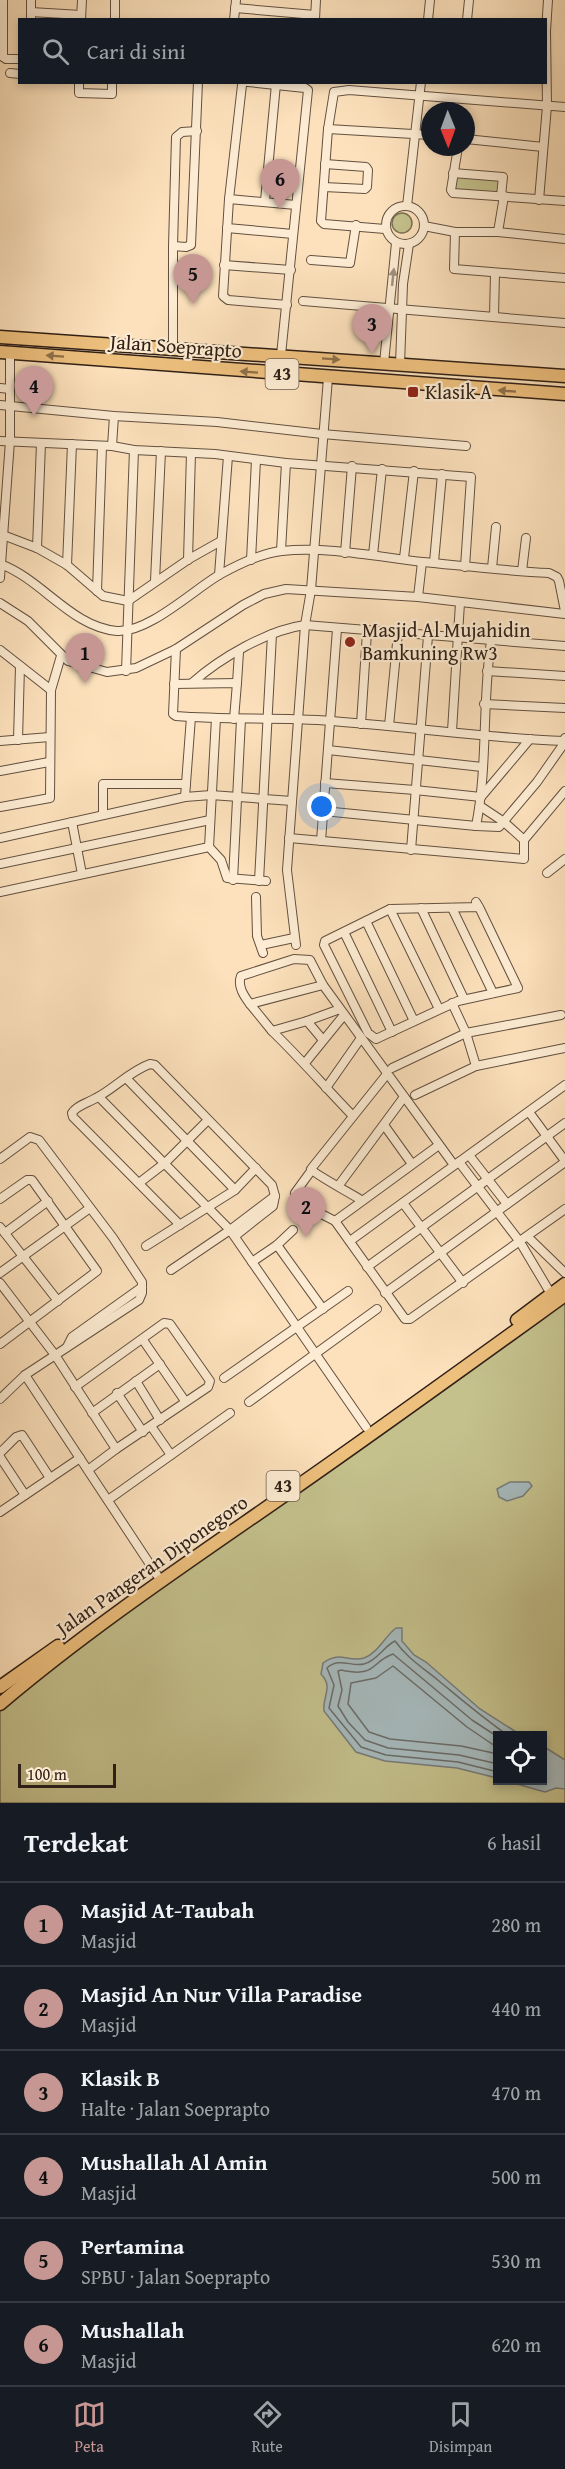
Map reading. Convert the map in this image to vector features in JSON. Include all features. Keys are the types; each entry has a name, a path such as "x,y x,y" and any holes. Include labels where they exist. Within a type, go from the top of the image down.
{"highway":[{"name":"Jalan Soeprapto","path":"0,337 565,376"},
{"name":"Jalan Soeprapto","path":"5,352 565,394"},
{"name":"Jalan Pangeran Diponegoro","path":"0,1688 565,1284"},
{"name":"Jalan Pangeran Diponegoro","path":"0,1704 69,1647 143,1593 565,1295"}],"street":[{"path":"3,0 3,57 18,59"},
{"path":"31,0 31,16 81,17 82,0"},
{"path":"114,18 115,0"},
{"path":"235,4 315,17 315,0"},
{"path":"428,18 430,0"},
{"path":"467,18 469,0"},
{"path":"547,18 548,0"},
{"path":"10,73 18,74"},
{"path":"79,84 79,93 112,94 112,84"},
{"path":"173,246 186,247 190,244 198,84"},
{"path":"243,84 222,294 225,299 287,305"},
{"path":"265,201 276,84 305,88 308,90 291,270 280,356"},
{"path":"407,206 421,84"},
{"path":"539,200 547,84"},
{"path":"385,229 322,223 320,216 328,129 334,92 349,90 565,107"},
{"path":"328,129 421,134"},
{"path":"173,348 176,137 182,132 196,131"},
{"path":"475,140 543,147"},
{"path":"456,156 451,190 453,193 565,201"},
{"path":"324,187 365,189 368,170 366,167 325,164"},
{"path":"453,173 503,177 498,232"},
{"path":"230,199 296,205"},
{"path":"407,206 420,213 424,226 420,238 409,244 396,243 387,235 385,229 387,217 395,208 407,206"},
{"path":"311,260 350,262 356,225"},
{"path":"424,226 455,232 498,232 565,239"},
{"path":"227,228 293,234"},
{"path":"455,232 453,269 565,278"},
{"path":"384,363 396,243"},
{"path":"400,364 401,311 409,244"},
{"path":"224,265 291,270"},
{"path":"494,316 495,273"},
{"path":"303,302 565,323"},
{"path":"0,579 10,441 9,388 5,352"},
{"path":"256,897 258,936 262,949 295,942 287,870 300,721 305,625 328,378"},
{"path":"0,388 9,388"},
{"path":"0,405 114,416 216,422 322,435 466,446"},
{"path":"112,446 114,416"},
{"path":"0,441 112,446 134,450 414,471 473,478 465,567"},
{"path":"37,548 41,443"},
{"path":"67,565 72,444"},
{"path":"97,591 102,446"},
{"path":"126,671 134,450"},
{"path":"155,581 160,451"},
{"path":"188,560 191,453"},
{"path":"219,575 228,456"},
{"path":"251,560 256,460"},
{"path":"281,551 286,463"},
{"path":"345,553 352,466"},
{"path":"374,555 382,469"},
{"path":"404,558 414,471"},
{"path":"434,562 442,474"},
{"path":"492,568 496,527"},
{"path":"2,534 37,548 67,565 103,596 128,601 155,581 221,541"},
{"path":"522,572 526,538"},
{"path":"0,603 28,621 61,656 88,669 107,672 136,669 176,649 264,594 286,589 418,597 565,612 557,577 549,573 465,567 374,555 281,551 251,560 219,575 158,615 128,630 99,627 86,621 27,576 1,564"},
{"path":"418,597 422,562"},
{"path":"452,731 460,603"},
{"path":"192,683 202,674 272,634 305,625 367,632 565,646"},
{"path":"321,841 337,629"},
{"path":"361,724 367,632"},
{"path":"389,726 398,633"},
{"path":"216,718 209,847 221,860 226,877 233,880 262,881 263,799 272,634"},
{"path":"411,850 428,636"},
{"path":"476,826 481,797 484,704 491,641"},
{"path":"176,649 173,714 176,716 330,721 422,728 483,736 565,740"},
{"path":"0,651 51,690"},
{"path":"233,880 238,796 239,652"},
{"path":"0,807 50,798 51,690 61,656"},
{"path":"18,740 20,666"},
{"path":"487,671 565,676"},
{"path":"174,684 237,683"},
{"path":"484,704 565,708"},
{"path":"185,797 191,717"},
{"path":"0,741 50,737"},
{"path":"481,797 530,739"},
{"path":"323,811 496,829 537,782 565,740"},
{"path":"328,750 482,767"},
{"path":"0,771 49,762"},
{"path":"325,783 481,797"},
{"path":"103,815 103,784 186,784"},
{"path":"289,838 521,860 525,857 525,840 565,791"},
{"path":"0,838 185,797 238,796 292,801"},
{"path":"480,806 525,840"},
{"path":"0,864 210,820"},
{"path":"72,822 82,874"},
{"path":"0,892 209,847"},
{"path":"547,873 565,859"},
{"path":"477,905 518,988 452,1003 376,1039 368,1033 324,945 325,941 390,909 452,908 477,905"},
{"path":"421,908 464,999"},
{"path":"452,908 493,993"},
{"path":"390,909 439,1009"},
{"path":"366,921 414,1021"},
{"path":"344,932 392,1032"},
{"path":"352,1115 250,1005 241,989 239,981 241,976 294,959 310,960 323,985 361,1038 390,1071 404,1097 439,1145 478,1187 520,1242 551,1294"},
{"path":"250,1005 323,985"},
{"path":"452,1003 466,1033 476,1066"},
{"path":"272,1031 342,1012"},
{"path":"305,1063 342,1012"},
{"path":"561,1015 466,1033 390,1071 312,1166 311,1171 295,1193 296,1201 335,1221 403,1318 407,1320 463,1283 565,1209"},
{"path":"307,1021 323,1040"},
{"path":"326,1088 361,1038"},
{"path":"415,1095 476,1066 565,1048"},
{"path":"171,1270 273,1206 274,1196 272,1185 256,1168 153,1064 147,1065 72,1113 180,1225"},
{"path":"126,1078 235,1190"},
{"path":"350,1241 565,1085"},
{"path":"99,1097 232,1233 366,1427"},
{"path":"339,1185 404,1097"},
{"path":"385,1293 565,1162 529,1112"},
{"path":"139,1183 165,1163 208,1120"},
{"path":"367,1267 565,1123"},
{"path":"384,1125 412,1164"},
{"path":"0,1159 26,1140 35,1137 113,1238 142,1282 139,1300 25,1375 0,1399"},
{"path":"335,1221 439,1145"},
{"path":"469,1155 507,1204"},
{"path":"146,1246 235,1190 256,1168"},
{"path":"311,1171 339,1185 361,1200"},
{"path":"0,1199 29,1179 33,1181 97,1270 58,1301 2,1339"},
{"path":"48,1201 2,1230 58,1301"},
{"path":"403,1203 463,1283"},
{"path":"0,1273 90,1208"},
{"path":"252,1262 277,1245 293,1230"},
{"path":"528,1237 565,1273"},
{"path":"277,1245 323,1309"},
{"path":"0,1283 55,1355 116,1449"},
{"path":"224,1378 348,1291"},
{"path":"249,1402 377,1309"},
{"path":"75,1387 143,1340 161,1324 170,1324 210,1381 208,1387 88,1470"},
{"path":"143,1340 185,1401"},
{"path":"92,1413 160,1364"},
{"path":"25,1375 157,1575"},
{"path":"136,1381 160,1420"},
{"path":"117,1393 143,1432"},
{"path":"108,1500 230,1413"},
{"path":"151,1426 171,1455"},
{"path":"25,1495 0,1455 18,1435 21,1435 50,1478"},
{"path":"0,1512 80,1458"}],"shaded area":[{"path":"454,173 503,177 501,196 453,192"},
{"path":"402,213 409,216 412,223 409,230 402,233 395,230 392,223 395,216"},
{"path":"565,1291 565,1803 0,1803 0,1696"}],"water":[{"path":"510,1482 529,1482 532,1486 523,1496 507,1501 499,1497 497,1489"},
{"path":"396,1628 402,1628 402,1641 414,1655 426,1662 480,1709 515,1731 493,1731 493,1777 457,1768 385,1761 356,1752 324,1711 327,1684 321,1674 323,1663 334,1657 358,1659 369,1656"},
{"path":"547,1749 565,1760 565,1789 556,1788 545,1792 520,1785 547,1785"}],"place":[{"name":"Mushallah","path":"280,209"},
{"name":"Pertamina","path":"193,304"},
{"name":"Klasik B","path":"372,354"},
{"name":"Klasik A","path":"413,392"},
{"name":"Mushallah Al Amin","path":"34,416"},
{"name":"Masjid Al Mujahidin Bamkuning Rw3","path":"350,642"},
{"name":"Masjid At-Taubah","path":"85,683"},
{"name":"Masjid An Nur Villa Paradise","path":"306,1237"}]}
